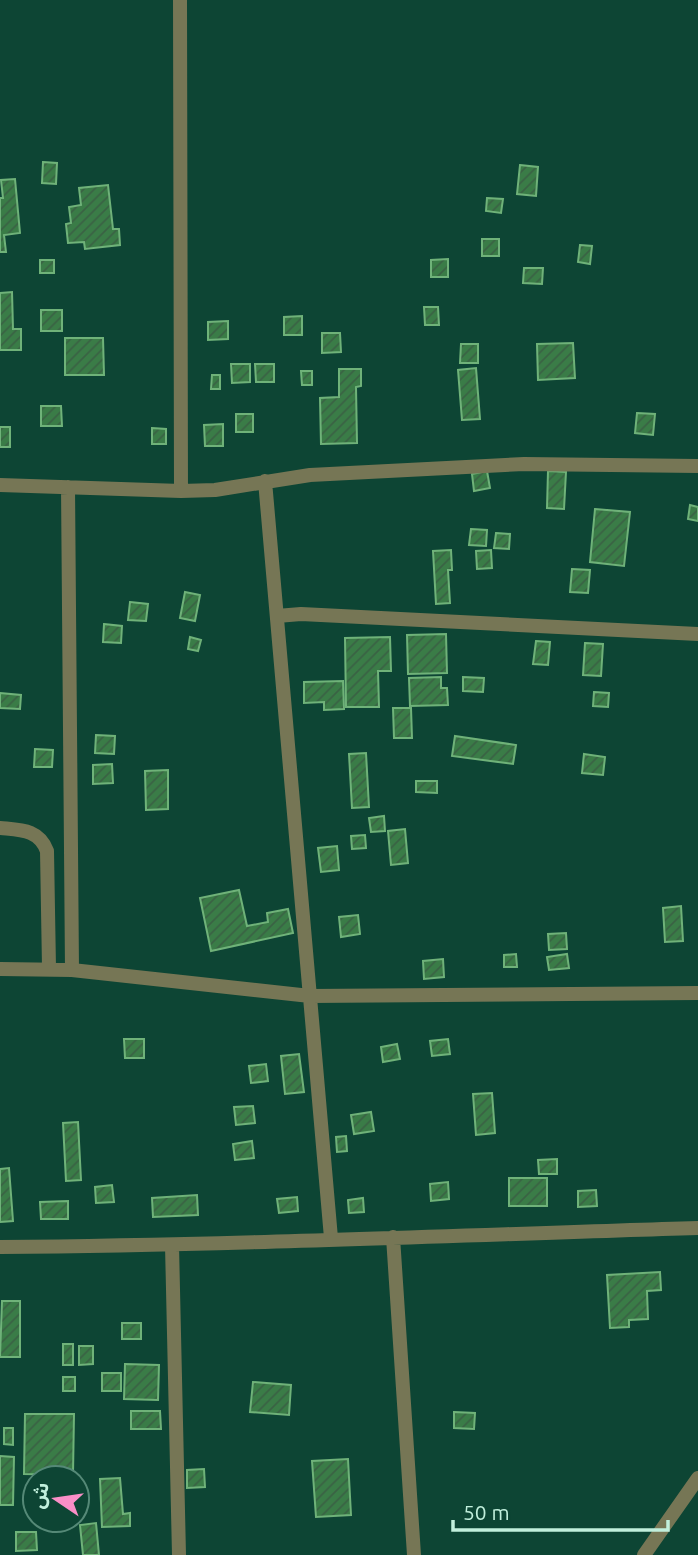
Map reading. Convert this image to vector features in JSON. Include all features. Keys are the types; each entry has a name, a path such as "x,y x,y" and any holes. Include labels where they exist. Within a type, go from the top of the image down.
{"street":[{"path":"180,0 181,491"},
{"path":"0,485 181,491 215,489 310,475 524,464 698,466"},
{"path":"265,481 331,1238"},
{"path":"68,487 72,970"},
{"path":"277,616 301,614 698,634"},
{"path":"0,828 30,832 44,843 47,850 49,968"},
{"path":"0,969 72,970 310,996 698,993"},
{"path":"0,1247 172,1245 698,1228"},
{"path":"393,1237 414,1555"},
{"path":"172,1245 179,1555"},
{"path":"644,1555 698,1478"}],"building":[{"path":"43,162 57,163 56,184 42,183"},
{"path":"520,165 538,167 536,196 517,194"},
{"path":"15,179 20,233 4,235 6,252 0,252 0,198 3,198 1,180"},
{"path":"108,185 113,229 119,229 120,245 85,249 84,242 68,243 66,224 71,223 69,207 81,205 79,188"},
{"path":"487,198 503,199 501,213 486,211"},
{"path":"482,239 499,239 499,256 482,256"},
{"path":"580,245 592,246 590,264 578,262"},
{"path":"448,259 448,277 431,277 431,260"},
{"path":"40,260 54,260 54,273 40,273"},
{"path":"524,268 543,268 542,284 523,283"},
{"path":"12,292 13,329 21,329 21,350 0,350 0,293"},
{"path":"424,307 438,307 439,325 425,325"},
{"path":"41,310 62,310 62,331 41,331"},
{"path":"302,316 302,335 284,335 284,317"},
{"path":"228,321 228,339 208,340 208,322"},
{"path":"322,333 340,333 341,352 322,353"},
{"path":"65,338 103,338 104,375 65,375"},
{"path":"573,343 575,378 538,380 537,344"},
{"path":"461,344 478,344 478,363 460,363"},
{"path":"231,364 250,364 250,382 232,383"},
{"path":"255,364 274,364 274,382 256,382"},
{"path":"476,368 480,419 462,420 458,370"},
{"path":"339,369 361,369 361,386 356,387 357,443 321,444 320,398 339,397"},
{"path":"301,371 312,371 312,385 302,385"},
{"path":"212,375 220,375 220,389 211,389"},
{"path":"41,406 61,406 62,426 41,426"},
{"path":"637,413 655,414 653,435 635,433"},
{"path":"236,414 253,414 253,432 236,432"},
{"path":"223,424 223,446 205,446 204,425"},
{"path":"0,427 10,427 10,447 0,447"},
{"path":"152,428 166,429 166,444 152,444"},
{"path":"487,471 490,488 474,491 472,474"},
{"path":"548,471 566,472 564,509 547,508"},
{"path":"690,505 698,507 698,521 688,519"},
{"path":"595,509 630,512 624,566 590,562"},
{"path":"471,529 487,530 486,546 469,545"},
{"path":"496,533 510,534 509,549 494,548"},
{"path":"451,550 452,570 448,570 450,603 436,604 433,551"},
{"path":"491,550 492,568 477,569 476,551"},
{"path":"572,569 590,570 588,593 570,592"},
{"path":"185,592 200,595 195,621 180,618"},
{"path":"130,602 148,604 146,621 128,620"},
{"path":"104,624 122,626 121,643 103,642"},
{"path":"446,634 447,673 408,674 407,635"},
{"path":"190,637 201,640 198,651 188,649"},
{"path":"390,637 391,671 378,671 379,707 346,707 345,638"},
{"path":"536,641 550,642 548,665 533,664"},
{"path":"585,643 603,644 601,676 583,675"},
{"path":"441,677 441,688 447,688 448,705 410,706 409,678"},
{"path":"463,677 484,678 483,692 463,691"},
{"path":"343,681 344,709 324,710 324,702 304,703 304,682"},
{"path":"594,692 609,693 608,707 593,706"},
{"path":"0,693 21,695 20,709 0,708"},
{"path":"393,708 411,708 412,738 394,738"},
{"path":"96,735 115,736 114,754 95,753"},
{"path":"455,736 516,745 513,764 452,756"},
{"path":"35,749 53,750 52,767 34,767"},
{"path":"366,753 369,807 352,808 349,754"},
{"path":"584,754 605,757 603,775 582,773"},
{"path":"112,764 113,783 93,784 93,765"},
{"path":"168,770 168,809 146,810 145,771"},
{"path":"416,781 437,781 437,793 416,792"},
{"path":"384,816 385,831 371,832 369,818"},
{"path":"405,829 408,863 391,865 388,831"},
{"path":"365,835 366,848 352,849 351,836"},
{"path":"337,846 339,870 321,872 318,848"},
{"path":"239,890 247,926 268,922 267,913 288,909 293,933 211,951 200,898"},
{"path":"681,906 683,941 665,942 663,908"},
{"path":"358,915 360,934 341,937 339,917"},
{"path":"566,933 567,949 549,950 548,934"},
{"path":"516,954 517,967 504,967 504,955"},
{"path":"567,954 569,968 549,970 547,957"},
{"path":"443,959 444,977 424,979 423,961"},
{"path":"124,1039 144,1039 144,1058 125,1058"},
{"path":"448,1039 450,1054 432,1056 430,1041"},
{"path":"397,1044 400,1059 383,1062 381,1047"},
{"path":"299,1054 304,1092 285,1094 281,1056"},
{"path":"266,1064 268,1081 251,1083 249,1066"},
{"path":"492,1093 495,1133 476,1135 473,1094"},
{"path":"253,1106 255,1123 236,1125 234,1107"},
{"path":"371,1112 374,1131 354,1134 351,1115"},
{"path":"78,1122 81,1180 66,1181 63,1123"},
{"path":"346,1136 347,1151 337,1152 336,1137"},
{"path":"252,1141 254,1158 235,1160 233,1144"},
{"path":"557,1159 557,1174 539,1174 538,1160"},
{"path":"9,1168 13,1221 0,1222 0,1169"},
{"path":"509,1178 547,1178 547,1206 509,1206"},
{"path":"448,1182 449,1199 431,1201 430,1184"},
{"path":"112,1185 114,1202 96,1203 95,1187"},
{"path":"596,1190 597,1206 578,1207 578,1191"},
{"path":"197,1195 198,1215 153,1217 152,1198"},
{"path":"297,1197 298,1211 279,1213 277,1199"},
{"path":"363,1198 364,1212 349,1213 348,1200"},
{"path":"68,1201 68,1219 41,1219 40,1202"},
{"path":"660,1272 661,1290 647,1291 648,1319 629,1320 629,1327 610,1328 607,1275"},
{"path":"2,1301 20,1301 20,1357 0,1357"},
{"path":"122,1323 141,1323 141,1339 122,1339"},
{"path":"63,1344 73,1344 73,1365 63,1365"},
{"path":"79,1346 93,1346 93,1364 79,1365"},
{"path":"125,1364 159,1365 158,1400 124,1399"},
{"path":"102,1373 121,1373 121,1391 102,1391"},
{"path":"63,1377 75,1377 75,1391 63,1391"},
{"path":"253,1382 291,1385 289,1415 250,1412"},
{"path":"131,1411 160,1411 161,1429 131,1429"},
{"path":"454,1412 475,1413 474,1429 454,1428"},
{"path":"25,1414 74,1414 73,1464 24,1464"},
{"path":"4,1428 13,1428 13,1445 4,1444"},
{"path":"0,1456 14,1457 13,1505 0,1505"},
{"path":"348,1459 351,1515 316,1517 312,1461"},
{"path":"204,1469 205,1487 187,1488 187,1470"},
{"path":"120,1478 123,1514 130,1513 130,1526 102,1527 100,1479"},
{"path":"96,1523 99,1555 83,1555 81,1534 91,1534 91,1524"},
{"path":"16,1532 36,1534 37,1550 16,1551"}]}
